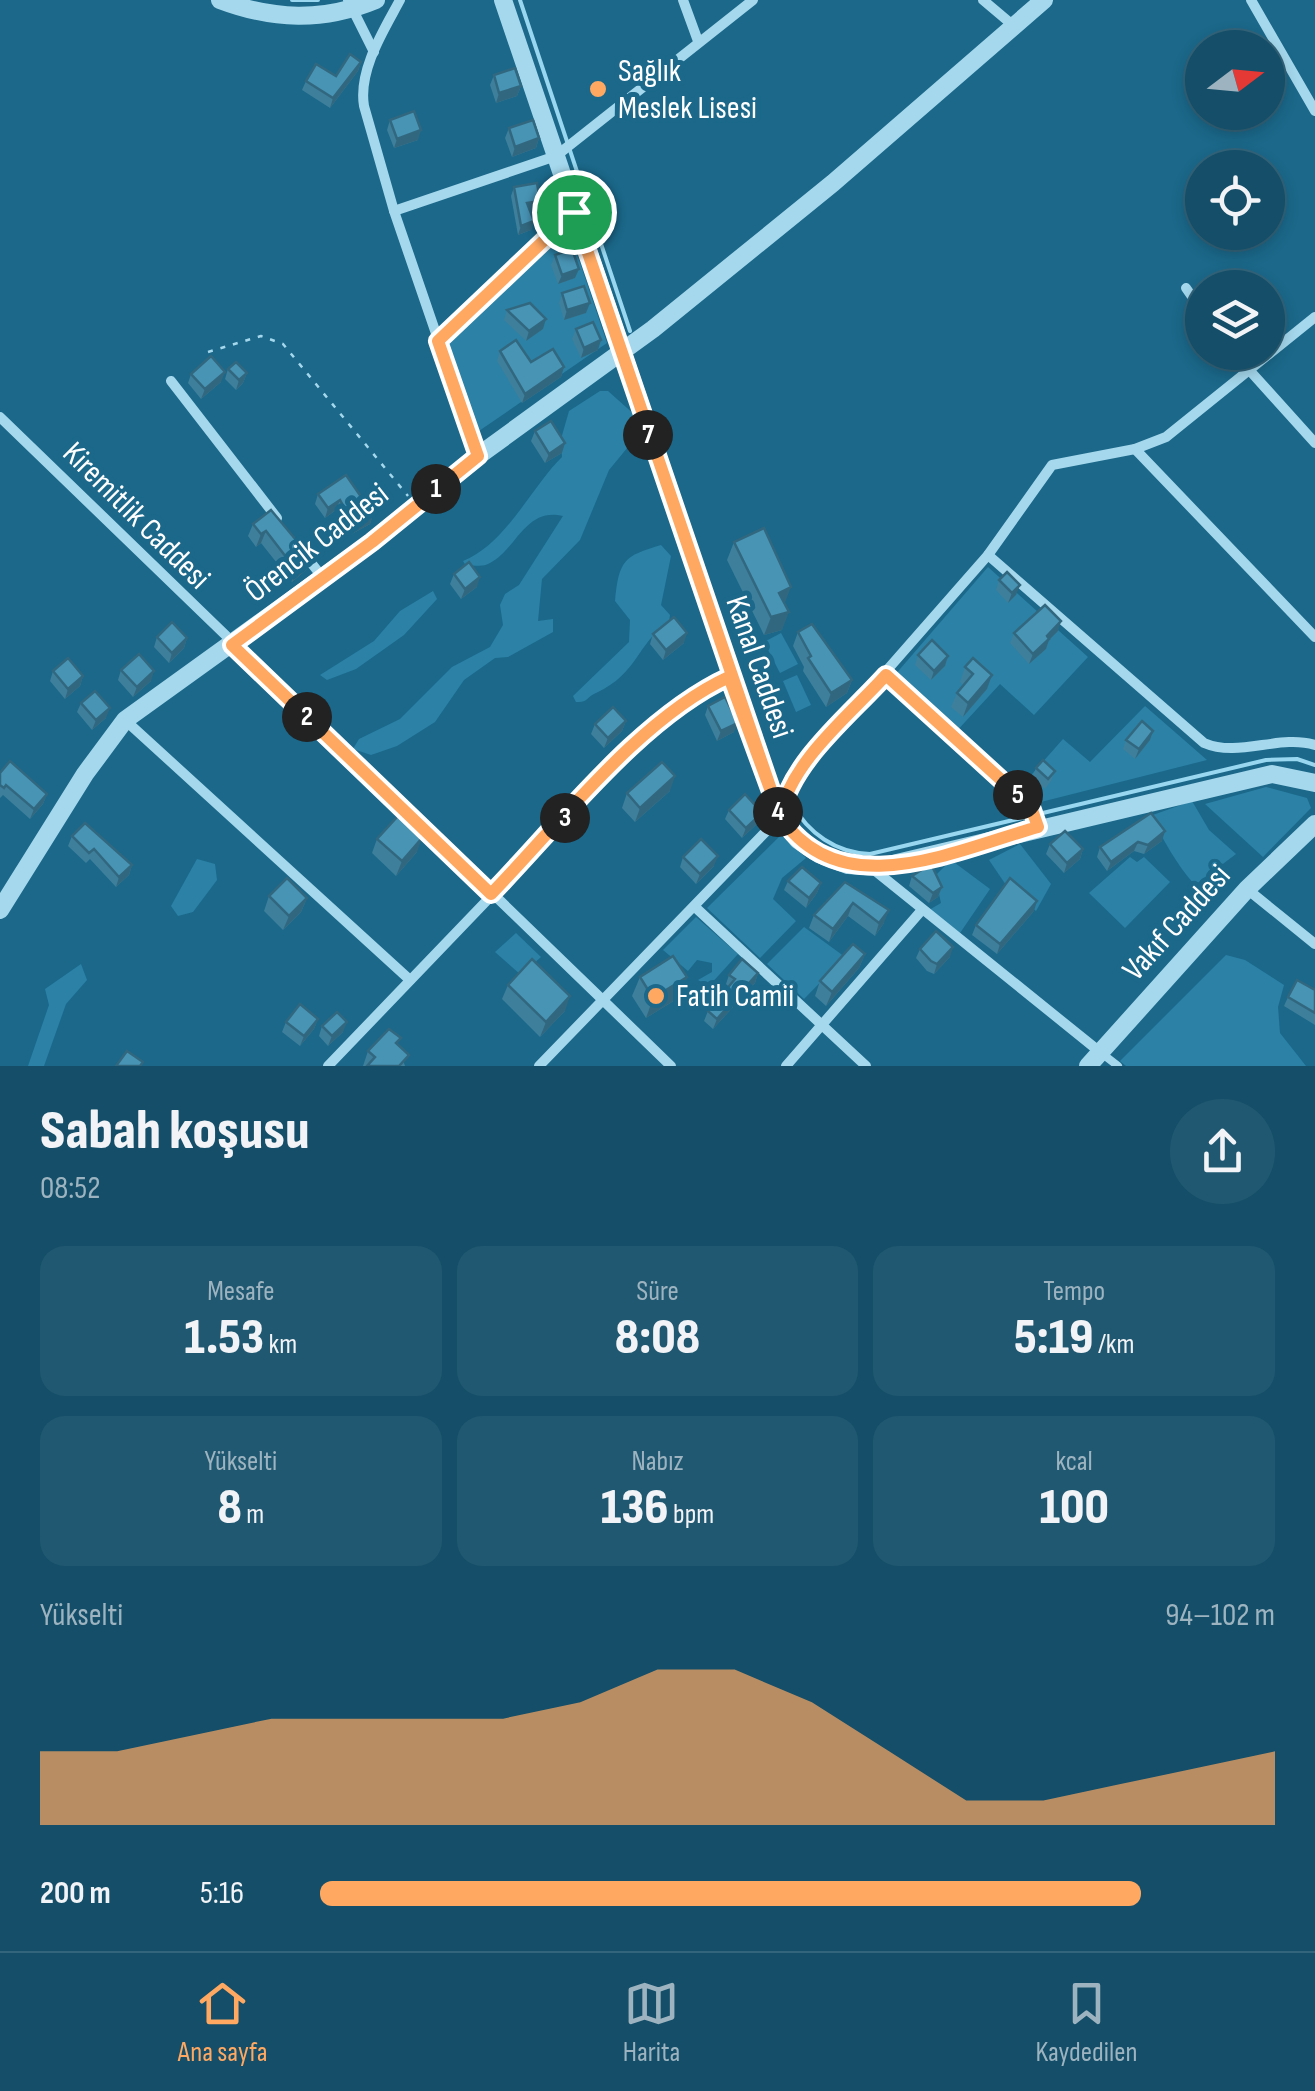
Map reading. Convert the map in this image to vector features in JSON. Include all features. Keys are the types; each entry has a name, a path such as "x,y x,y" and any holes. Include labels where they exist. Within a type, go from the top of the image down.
{"street":[{"path":"220,0 257,12 294,17 376,0"},
{"path":"400,0 374,52 362,94 394,211 478,456"},
{"name":"Kanal Caddesi","path":"503,0 559,154 574,212 729,677 781,810 798,840 818,854 872,868 923,860 1038,827 1272,774 1315,783"},
{"path":"683,0 698,41"},
{"path":"394,211 559,154 753,0"},
{"path":"984,0 1015,27"},
{"name":"Örencik Caddesi","path":"0,910 85,774 125,720 323,578 478,456 620,353 833,183 1044,0"},
{"path":"1250,0 1315,112"},
{"path":"349,4 374,52"},
{"path":"438,341 574,212"},
{"path":"540,1066 694,907 781,810 795,778 988,555 1052,465 1135,449 1166,437 1315,317"},
{"path":"1247,372 1315,443"},
{"path":"171,382 323,578"},
{"name":"Kiremitlik Caddesi","path":"0,417 671,1066"},
{"path":"1135,449 1315,637"},
{"path":"988,555 1204,742 1228,748 1302,741 1315,745"},
{"path":"886,675 1031,807 1038,827"},
{"path":"328,1066 664,716 698,691 729,677"},
{"path":"125,720 410,980"},
{"name":"Vakıf Caddesi","path":"1094,1059 1247,888 1315,824"},
{"path":"872,868 1094,1059"},
{"path":"1247,888 1315,944"},
{"path":"694,907 866,1066"},
{"path":"786,1066 824,1027 921,911"}],"lane":[{"path":"1094,1059 1118,1066"}],"path":[{"path":"208,352 262,336 282,344 415,505"}],"shaded area":[{"path":"568,227 607,343 476,433 446,340"},
{"path":"600,391 608,391 636,416 642,430 609,470 580,540 542,579 538,621 553,619 553,632 508,657 495,658 464,680 435,722 397,746 371,755 353,749 359,739 400,719 452,667 490,647 503,625 500,605 505,594 519,585 563,516 550,515 530,523 499,557 487,564 466,566 463,561 492,542 517,514 562,457 561,439 569,411"},
{"path":"661,545 671,556 661,605 670,615 669,622 621,677 585,701 576,702 573,696 629,642 630,620 615,601 622,568 631,557"},
{"path":"988,567 1088,657 1034,715 1000,684 954,734 894,676"},
{"path":"433,591 437,599 404,635 356,669 327,680 320,675 374,641 400,611"},
{"path":"781,633 798,664 780,673 764,642"},
{"path":"797,675 811,705 796,712 783,681"},
{"path":"1145,706 1207,760 1033,804 1018,790 1063,739 1090,762"},
{"path":"1266,787 1307,798 1311,808 1263,857 1205,804"},
{"path":"1192,801 1209,830 1236,854 1195,885 1150,816"},
{"path":"782,834 806,858 782,878 773,899 796,921 760,958 707,908"},
{"path":"1020,844 1051,884 1036,911 1006,885 989,860"},
{"path":"1130,857 1137,862 1144,857 1170,882 1125,928 1089,893"},
{"path":"197,859 215,864 217,880 193,912 178,916 171,906"},
{"path":"951,860 990,889 960,933 929,910 941,903 935,876"},
{"path":"696,917 738,954 709,986 698,980 712,972 712,963 697,960 688,971 663,950"},
{"path":"804,927 845,957 804,999 767,964"},
{"path":"516,933 541,957 521,975 495,952"},
{"path":"1226,955 1245,960 1284,985 1278,1007 1280,1033 1306,1066 1126,1066 1120,1061"},
{"path":"81,964 87,980 66,1004 44,1066 28,1066 49,1005 45,989"}],"building":[{"path":"350,54 361,62 333,98 306,81 316,64 336,76"},
{"path":"515,68 521,86 499,93 494,75"},
{"path":"414,111 421,130 397,139 390,120"},
{"path":"533,120 539,138 515,147 509,128"},
{"path":"537,183 540,201 527,203 534,221 521,226 514,187"},
{"path":"572,249 579,269 562,275 555,255"},
{"path":"584,286 590,303 567,310 562,293"},
{"path":"530,303 546,319 529,331 507,310"},
{"path":"593,322 601,340 584,348 576,329"},
{"path":"516,340 531,362 553,349 564,367 525,394 500,351"},
{"path":"211,356 225,372 205,389 191,374"},
{"path":"236,362 247,373 239,380 228,369"},
{"path":"551,421 565,443 549,454 535,431"},
{"path":"346,475 373,514 354,525 340,500 328,508 318,494"},
{"path":"271,510 311,558 296,570 266,531 261,534 253,524"},
{"path":"764,528 791,587 779,593 789,612 771,617 734,542"},
{"path":"469,562 480,577 465,589 454,574"},
{"path":"1007,572 1020,585 1012,593 999,580"},
{"path":"1045,605 1061,621 1033,654 1014,633"},
{"path":"674,617 687,633 666,650 653,634"},
{"path":"172,622 187,638 172,653 157,637"},
{"path":"812,624 852,680 831,693 808,658 811,656 798,632"},
{"path":"932,640 948,656 934,671 918,655"},
{"path":"139,654 154,671 137,687 121,670"},
{"path":"68,658 83,676 68,689 53,671"},
{"path":"973,658 992,675 968,703 957,693 973,674 965,667"},
{"path":"95,691 110,708 96,720 81,703"},
{"path":"725,697 738,723 721,731 708,706"},
{"path":"613,707 626,721 608,738 595,724"},
{"path":"1142,721 1153,731 1139,749 1126,740"},
{"path":"1043,760 1055,771 1048,779 1036,768"},
{"path":"10,761 47,794 34,809 6,785 0,785 0,773"},
{"path":"662,762 675,776 640,808 627,793"},
{"path":"745,794 762,813 746,828 729,810"},
{"path":"1151,813 1165,831 1148,845 1138,842 1111,862 1100,847"},
{"path":"398,816 422,838 402,861 377,839"},
{"path":"85,823 132,865 119,877 94,849 89,853 72,836"},
{"path":"1065,831 1083,849 1067,863 1050,844"},
{"path":"701,839 718,856 700,874 683,857"},
{"path":"931,864 942,887 933,893 912,876"},
{"path":"802,867 821,883 809,898 788,881"},
{"path":"287,878 307,898 289,916 269,896"},
{"path":"1010,878 1037,901 1000,944 976,925"},
{"path":"845,882 889,910 879,923 853,903 833,929 814,915"},
{"path":"936,931 953,947 937,964 920,949"},
{"path":"853,944 865,954 832,992 820,981"},
{"path":"673,956 687,977 653,998 640,977"},
{"path":"532,959 570,996 546,1022 508,985"},
{"path":"742,959 758,973 717,1019 708,1011 735,979 729,975"},
{"path":"1297,980 1315,990 1315,1013 1288,997"},
{"path":"300,1004 318,1019 304,1036 286,1022"},
{"path":"337,1012 347,1022 332,1036 322,1026"},
{"path":"389,1029 401,1038 396,1043 409,1055 399,1066 367,1066 375,1057 368,1051"},
{"path":"127,1051 143,1062 140,1066 116,1066"}],"waterway":[{"path":"292,0 318,0"},
{"path":"520,0 630,331"},
{"path":"792,804 806,824 824,839 846,850 870,854 1266,760 1297,759 1315,765"}],"place":[{"name":"Sağlık Meslek Lisesi","path":"598,89"},
{"name":"Fatih Camii","path":"656,996"}],"route":[{"path":"574,212 438,341 478,456 372,542 232,645 491,894 664,716 698,691 729,677 780,816 795,778 809,759 886,675 1031,807 1038,827 923,860 872,868 848,865 818,854 787,828 780,816 729,677 574,212"}]}
